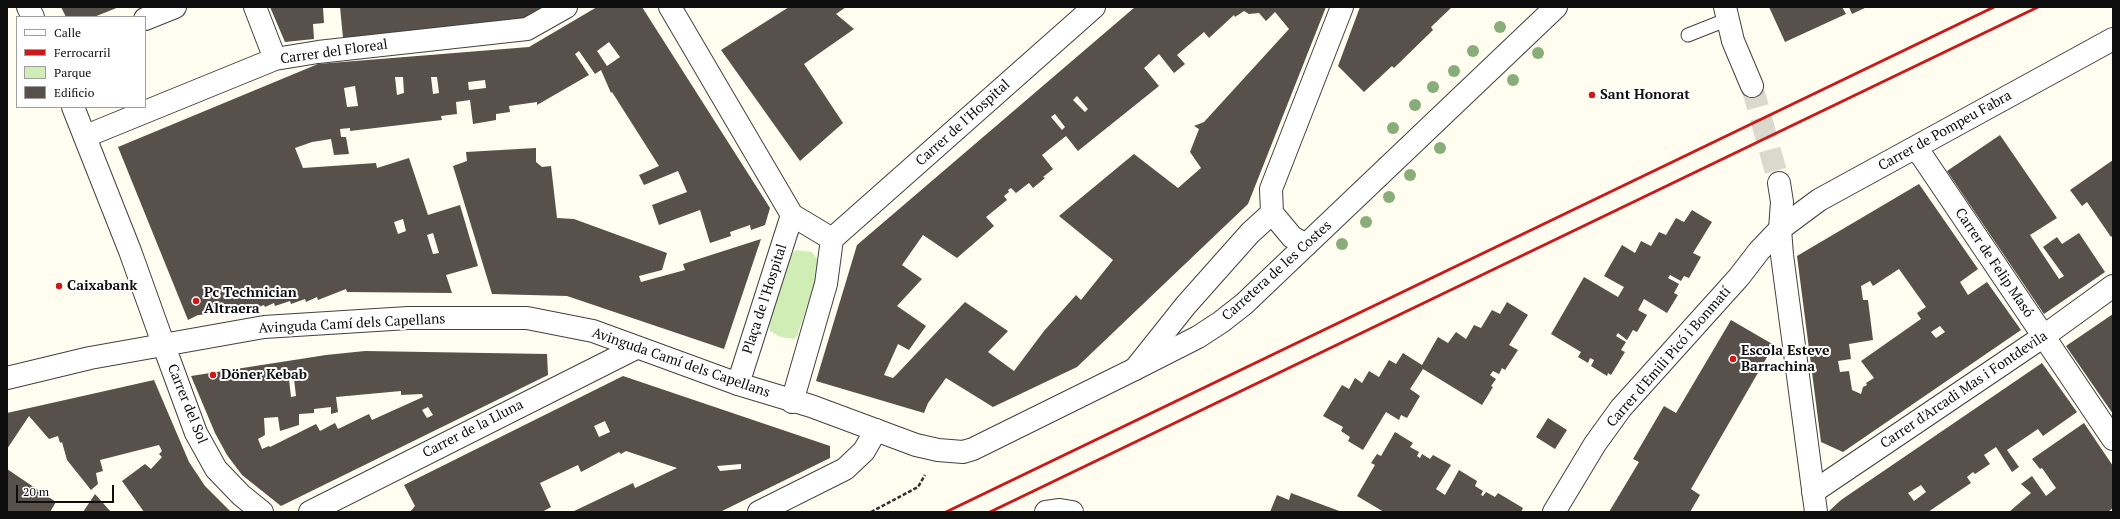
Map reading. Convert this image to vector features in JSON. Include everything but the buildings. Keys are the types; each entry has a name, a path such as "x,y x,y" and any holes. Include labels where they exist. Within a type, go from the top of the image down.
{"street":[{"path":"28,7 32,16"},
{"path":"146,19 175,7"},
{"path":"255,7 275,60"},
{"name":"Carrer del Floreal","path":"86,136 275,60 318,52 527,29 566,7"},
{"path":"670,7 792,215 832,239 826,284 792,402"},
{"name":"Carrer de l'Hospital","path":"832,239 1094,7"},
{"path":"1306,245 1292,237 1272,213 1271,189 1342,7"},
{"name":"Carretera de les Costes","path":"876,430 929,449 963,452 973,449 1198,337 1221,322 1244,304 1556,7"},
{"path":"1726,14 1752,86"},
{"name":"Carrer de Pompeu Fabra","path":"1780,229 1819,200 2113,39"},
{"name":"Carrer del Sol","path":"73,108 86,136 196,433 216,469 241,495 262,512"},
{"name":"Carrer de Felip Masó","path":"1914,149 1922,156 2113,439"},
{"path":"1779,182 1782,213 1780,229 1815,502"},
{"path":"1135,368 1207,281 1250,233 1272,213"},
{"name":"Plaça de l'Hospital","path":"738,384 792,215"},
{"name":"Carrer d'Emili Picó i Bonmatí","path":"1554,512 1594,444 1621,408 1739,278 1759,251 1780,229"},
{"name":"Carrer d'Arcadi Mas i Fontdevila","path":"1815,502 2113,286"},
{"name":"Avinguda Camí dels Capellans","path":"7,378 90,358 264,327 408,318 527,318 593,331 636,348 738,384 792,402 811,406 876,430"},
{"name":"Carrer de la Lluna","path":"310,512 636,348"},
{"path":"759,512 844,469 864,450 876,430"},
{"path":"1046,512 1060,510 1072,512"}],"lane":[{"path":"1688,34 1726,14"}],"path":[{"path":"871,512 918,487"}],"green space":[{"path":"796,250 812,252 821,264 797,336 794,339 781,337 770,331 769,324 788,258"}],"tunnel":[{"path":"1752,86 1779,183"}],"railway":[{"path":"946,512 1994,7"},
{"path":"990,512 2038,7"}],"place":[{"name":"Sant Honorat","path":"1592,95"},
{"name":"Caixabank","path":"59,286"},
{"name":"Pc Technician Altraera","path":"196,301"},
{"name":"Escola Esteve Barrachina","path":"1733,359"},
{"name":"Döner Kebab","path":"213,375"}]}
